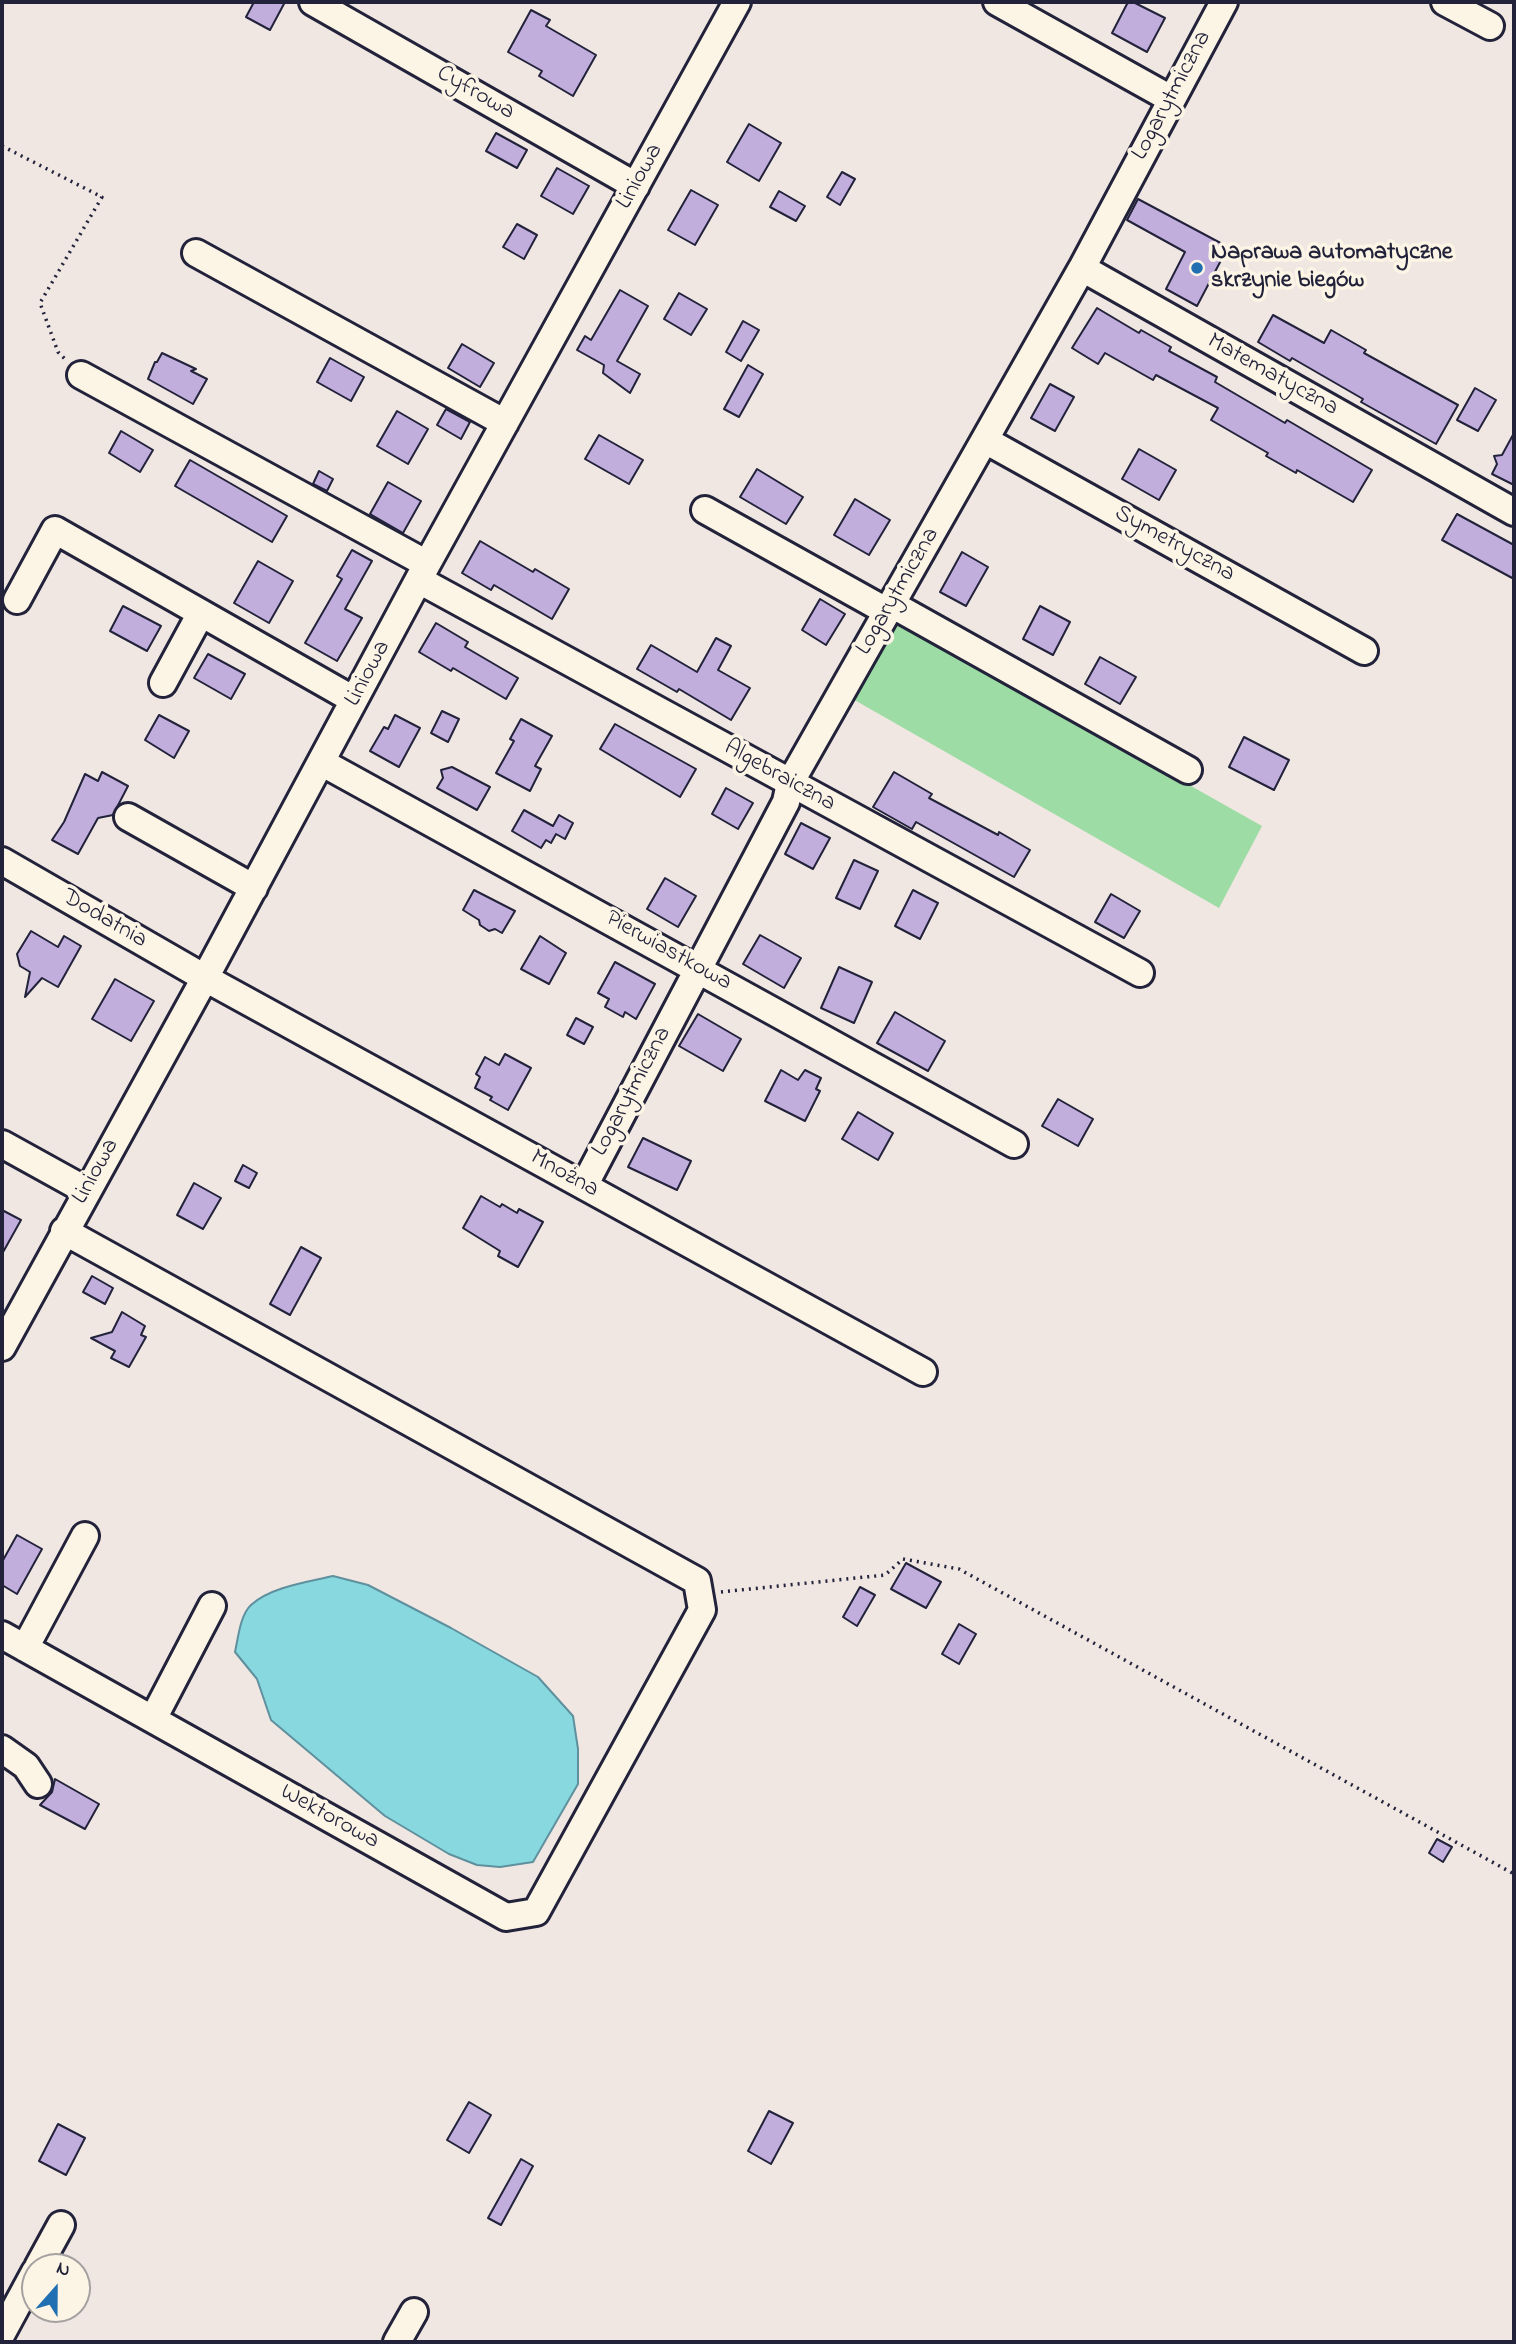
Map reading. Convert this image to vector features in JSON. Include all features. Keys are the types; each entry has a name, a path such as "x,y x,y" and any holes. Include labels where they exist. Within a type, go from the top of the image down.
{"street":[{"name":"Cyfrowa","path":"313,2 636,186"},
{"name":"Liniowa","path":"2,1346 737,2"},
{"path":"997,2 1171,99"},
{"name":"Logarytmiczna","path":"584,1186 786,802 790,783 1082,268 1224,2"},
{"path":"1445,2 1490,26"},
{"path":"196,253 505,423"},
{"name":"Matematyczna","path":"1082,268 1514,512"},
{"name":"Algebraiczna","path":"81,375 790,783 1140,973"},
{"name":"Symetryczna","path":"985,440 1364,651"},
{"path":"705,510 1188,770"},
{"path":"17,600 55,530 354,700"},
{"path":"163,683 201,613"},
{"name":"Pierwiastkowa","path":"321,762 1014,1144"},
{"path":"128,817 254,888"},
{"name":"Dodatnia","path":"2,861 205,978"},
{"name":"Mnożna","path":"205,978 923,1372"},
{"path":"2,1144 87,1191"},
{"path":"64,1231 697,1581 699,1594"},
{"path":"25,1648 85,1536"},
{"name":"Wektorowa","path":"2,1635 506,1917 536,1912 702,1610 699,1594"},
{"path":"153,1720 212,1606"},
{"path":"2,1749 26,1766 38,1784"},
{"path":"46,2253 61,2225"},
{"path":"2,2333 21,2298"},
{"path":"397,2342 414,2312"}],"path":[{"path":"2,146 102,197 40,303 58,352 81,375"},
{"path":"699,1594 885,1575 903,1559 959,1569 1514,1874"}],"green space":[{"path":"895,619 1262,826 1219,908 851,698"}],"water":[{"path":"333,1576 368,1585 538,1677 573,1716 578,1749 578,1784 533,1862 500,1867 477,1865 449,1854 385,1816 271,1720 257,1679 235,1652 244,1615 251,1605 268,1594"}],"building":[{"path":"254,2 285,2 270,30 246,17"},
{"path":"1128,2 1165,18 1147,52 1112,33"},
{"path":"531,10 550,20 546,26 596,55 573,96 539,76 542,71 508,52"},
{"path":"749,124 781,143 759,181 727,162"},
{"path":"496,133 527,150 517,168 486,151"},
{"path":"557,168 589,186 573,214 541,196"},
{"path":"842,172 855,179 840,205 827,197"},
{"path":"691,190 718,205 695,245 668,230"},
{"path":"779,191 805,206 796,221 770,207"},
{"path":"1138,199 1228,247 1197,306 1166,289 1185,252 1127,220"},
{"path":"517,224 537,235 524,259 503,247"},
{"path":"620,290 648,306 617,361 640,374 630,393 603,373 604,365 577,350 585,336 591,340"},
{"path":"679,293 707,309 691,335 664,319"},
{"path":"1097,308 1139,333 1141,330 1171,347 1169,351 1217,377 1215,382 1372,470 1353,502 1297,470 1296,473 1266,456 1268,453 1211,420 1218,408 1156,375 1153,380 1105,353 1098,364 1072,348"},
{"path":"1273,315 1324,343 1331,330 1366,350 1364,353 1458,405 1436,444 1361,402 1363,399 1292,358 1290,361 1258,342"},
{"path":"743,321 759,330 741,361 726,352"},
{"path":"462,344 494,363 480,387 448,368"},
{"path":"162,353 196,369 191,371 207,379 193,404 148,379"},
{"path":"330,358 364,377 351,401 317,382"},
{"path":"748,365 763,374 739,417 724,409"},
{"path":"1050,384 1074,397 1055,431 1031,418"},
{"path":"1475,388 1496,400 1478,431 1457,420"},
{"path":"446,409 470,422 461,439 437,425"},
{"path":"397,411 428,429 408,464 377,446"},
{"path":"121,431 153,450 140,472 109,453"},
{"path":"1514,433 1514,485 1492,474 1497,464 1494,456 1502,455"},
{"path":"599,435 643,460 629,484 585,459"},
{"path":"1139,449 1176,470 1159,500 1122,479"},
{"path":"190,460 287,516 272,542 175,486"},
{"path":"757,469 803,497 786,524 740,497"},
{"path":"319,471 333,479 327,491 313,484"},
{"path":"388,482 421,501 403,533 370,514"},
{"path":"855,499 890,520 869,555 834,535"},
{"path":"1457,514 1514,545 1514,579 1442,540"},
{"path":"480,541 533,572 535,569 569,589 552,619 494,585 491,590 462,573"},
{"path":"352,550 372,561 345,609 362,618 337,661 305,643 342,579 337,576"},
{"path":"962,552 988,567 966,606 940,592"},
{"path":"258,561 293,581 269,623 234,603"},
{"path":"820,599 845,614 826,645 802,630"},
{"path":"123,606 161,626 147,651 110,631"},
{"path":"1040,606 1070,622 1053,655 1023,639"},
{"path":"436,623 468,642 465,647 518,678 506,699 419,652"},
{"path":"716,638 731,646 718,670 750,688 731,720 679,689 677,692 637,669 651,645 697,672"},
{"path":"208,654 245,674 231,699 194,678"},
{"path":"1100,657 1136,677 1120,704 1085,684"},
{"path":"442,711 459,719 448,742 431,733"},
{"path":"159,715 189,731 174,758 145,740"},
{"path":"395,715 420,728 399,767 370,751 384,727 388,729"},
{"path":"521,719 552,736 535,766 541,769 530,791 496,773 514,741 510,739"},
{"path":"615,724 696,769 680,797 600,749"},
{"path":"1244,737 1289,760 1274,790 1229,767"},
{"path":"452,767 490,787 477,810 437,788 443,778 441,770"},
{"path":"102,772 128,786 113,815 98,818 78,854 52,840 64,822 85,774 98,781"},
{"path":"894,772 932,794 929,798 1030,850 1014,877 916,822 912,829 873,807"},
{"path":"726,788 753,803 738,829 712,814"},
{"path":"524,810 553,826 559,815 573,823 565,839 556,834 551,843 546,840 541,848 512,831"},
{"path":"801,823 830,838 813,869 785,854"},
{"path":"854,860 878,871 860,909 836,898"},
{"path":"665,878 696,896 678,927 647,909"},
{"path":"474,890 515,911 502,933 495,929 489,931 480,925 479,920 463,910"},
{"path":"913,890 938,903 920,939 895,926"},
{"path":"1111,894 1140,911 1124,938 1095,922"},
{"path":"31,931 58,947 64,936 81,946 58,987 42,978 25,997 30,972 20,966 17,954"},
{"path":"760,935 801,958 784,988 743,964"},
{"path":"540,936 566,953 549,984 521,969"},
{"path":"615,962 655,984 636,1019 625,1012 623,1017 605,1007 609,999 598,993"},
{"path":"839,967 872,982 854,1023 821,1008"},
{"path":"115,979 154,1001 131,1041 92,1019"},
{"path":"895,1012 945,1041 928,1071 877,1043"},
{"path":"698,1014 741,1039 723,1071 679,1046"},
{"path":"576,1018 593,1027 584,1044 567,1035"},
{"path":"505,1054 531,1068 508,1110 475,1088 480,1077 476,1074 485,1057 499,1065"},
{"path":"781,1070 798,1080 805,1070 821,1078 816,1089 820,1091 805,1121 765,1101"},
{"path":"1058,1099 1093,1119 1078,1146 1042,1126"},
{"path":"858,1112 893,1133 878,1160 842,1139"},
{"path":"643,1138 691,1161 677,1190 628,1167"},
{"path":"243,1165 257,1173 249,1188 235,1181"},
{"path":"194,1183 221,1198 203,1229 177,1215"},
{"path":"481,1196 500,1207 502,1204 517,1213 519,1209 543,1222 518,1267 498,1256 500,1251 463,1228"},
{"path":"2,1210 21,1220 2,1254"},
{"path":"301,1247 321,1258 290,1315 270,1304"},
{"path":"92,1276 113,1288 105,1304 83,1292"},
{"path":"122,1312 145,1326 141,1335 146,1337 129,1367 111,1358 115,1351 91,1338 112,1332"},
{"path":"17,1535 42,1549 17,1594 2,1585 2,1562"},
{"path":"906,1563 941,1582 926,1608 891,1589"},
{"path":"860,1587 875,1595 857,1626 843,1617"},
{"path":"959,1624 976,1634 959,1664 942,1654"},
{"path":"55,1779 99,1804 85,1829 40,1805 52,1792"},
{"path":"1437,1839 1452,1847 1443,1862 1429,1853"},
{"path":"469,2102 491,2115 469,2153 447,2140"},
{"path":"769,2111 793,2123 771,2164 748,2151"},
{"path":"58,2124 85,2138 66,2175 39,2161"},
{"path":"521,2159 533,2166 501,2225 488,2218"}],"place":[{"name":"Naprawa automatyczne skrzynie biegów","path":"1197,268"}]}
